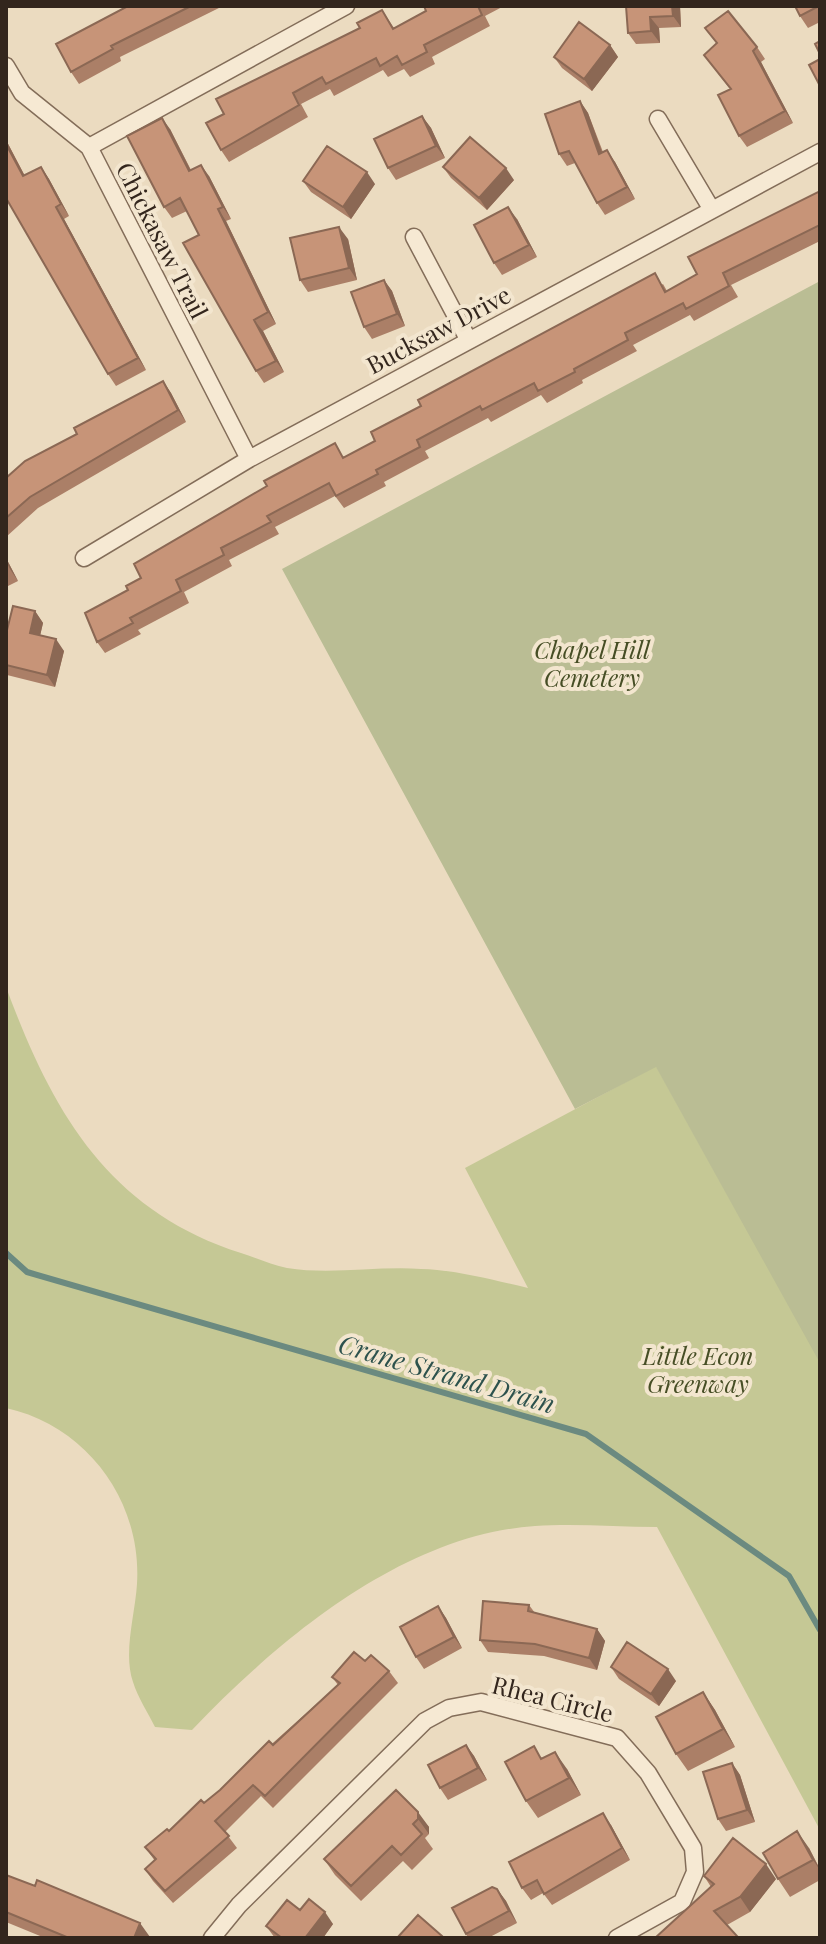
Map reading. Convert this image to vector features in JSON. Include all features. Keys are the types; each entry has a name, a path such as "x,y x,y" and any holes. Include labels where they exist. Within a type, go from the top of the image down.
{"street":[{"path":"89,147 346,6"},
{"name":"Chickasaw Trail","path":"6,66 22,93 89,147 249,459"},
{"path":"658,119 712,210"},
{"name":"Bucksaw Drive","path":"84,558 249,459 820,152"},
{"path":"414,237 468,339"},
{"name":"Rhea Circle","path":"212,1938 239,1905 425,1721 449,1708 481,1702 617,1738 648,1773 693,1848 695,1872 682,1902 617,1938"}],"green space":[{"name":"Chapel Hill Cemetery","path":"820,281 820,1363 656,1067 575,1109 282,569"},
{"name":"Little Econ Greenway","path":"6,987 43,1075 65,1114 90,1150 120,1183 154,1211 194,1234 281,1267 320,1271 434,1270 528,1288 465,1168 656,1066 732,1203 820,1189 820,1830 657,1527 535,1526 486,1534 438,1549 391,1571 304,1628 226,1695 192,1730 155,1727 130,1671 129,1646 137,1584 136,1553 130,1524 119,1497 104,1472 61,1431 35,1417 6,1408"}],"building":[{"path":"128,6 191,6 111,46 113,49 71,72 56,44"},
{"path":"424,6 478,6 482,15 424,45 427,52 402,65 397,56 380,66 376,58 326,84 322,77 293,93 299,105 221,150 206,123 224,114 216,99 360,28 357,23 382,10 393,29 426,11"},
{"path":"626,6 672,6 673,16 650,17 651,31 628,33"},
{"path":"795,6 819,6 800,16"},
{"path":"728,11 757,47 753,51 785,111 739,136 718,95 731,89 704,55 717,43 705,28"},
{"path":"579,22 610,45 584,79 554,57"},
{"path":"820,59 820,86 809,65"},
{"path":"580,101 599,154 607,150 627,187 597,203 569,151 559,154 545,114"},
{"path":"422,116 436,146 388,168 374,139"},
{"path":"162,118 189,171 201,165 223,207 218,209 268,312 254,320 276,361 256,371 183,243 199,235 180,198 164,207 127,136"},
{"path":"470,137 506,168 479,198 443,167"},
{"path":"6,144 23,176 41,167 61,204 56,207 138,358 108,374 6,198"},
{"path":"327,146 367,172 343,207 303,181"},
{"path":"820,191 820,225 723,273 729,286 686,309 683,303 625,333 628,340 538,391 534,383 482,410 480,406 417,440 420,447 336,496 329,483 267,516 271,522 221,548 224,555 176,580 181,591 130,618 133,623 97,642 85,613 128,590 126,586 141,578 134,564 267,486 264,481 335,443 343,458 375,441 371,432 421,406 418,400 655,273 665,292 697,274 688,257"},
{"path":"508,207 529,245 494,263 474,225"},
{"path":"339,227 349,268 300,280 290,238"},
{"path":"384,280 397,314 364,327 351,292"},
{"path":"163,381 178,410 30,497 6,518 6,478 25,461 77,434 74,428"},
{"path":"13,606 35,611 30,633 56,639 47,675 6,665 6,634"},
{"path":"483,1601 529,1605 528,1611 597,1629 589,1658 535,1644 480,1640"},
{"path":"438,1606 454,1637 416,1657 400,1627"},
{"path":"627,1642 668,1669 651,1694 611,1667"},
{"path":"354,1652 365,1661 371,1655 389,1671 265,1796 253,1785 215,1821 229,1836 165,1891 145,1869 156,1859 145,1847 167,1829 169,1831 201,1800 204,1803 220,1790 269,1741 273,1745 340,1683 332,1677"},
{"path":"703,1692 723,1729 676,1754 656,1717"},
{"path":"466,1745 478,1768 440,1788 428,1765"},
{"path":"534,1746 541,1759 555,1752 569,1778 526,1801 505,1762"},
{"path":"732,1763 747,1810 718,1819 703,1772"},
{"path":"396,1790 418,1812 418,1819 413,1824 422,1834 401,1855 392,1846 351,1886 324,1859"},
{"path":"603,1813 622,1848 544,1894 537,1880 522,1888 509,1862"},
{"path":"797,1831 813,1860 778,1879 763,1853"},
{"path":"733,1838 766,1864 740,1897 714,1911 737,1936 655,1938 714,1884 704,1876"},
{"path":"6,1875 35,1886 37,1880 140,1923 134,1938 69,1938 6,1912"},
{"path":"492,1887 497,1889 509,1911 466,1934 452,1908"},
{"path":"309,1899 325,1912 305,1938 282,1938 266,1926 287,1900 300,1910"},
{"path":"418,1915 442,1936 441,1938 397,1938"}],"waterway":[{"name":"Crane Strand Drain","path":"6,1253 27,1272 586,1434 789,1576 820,1630"}]}
